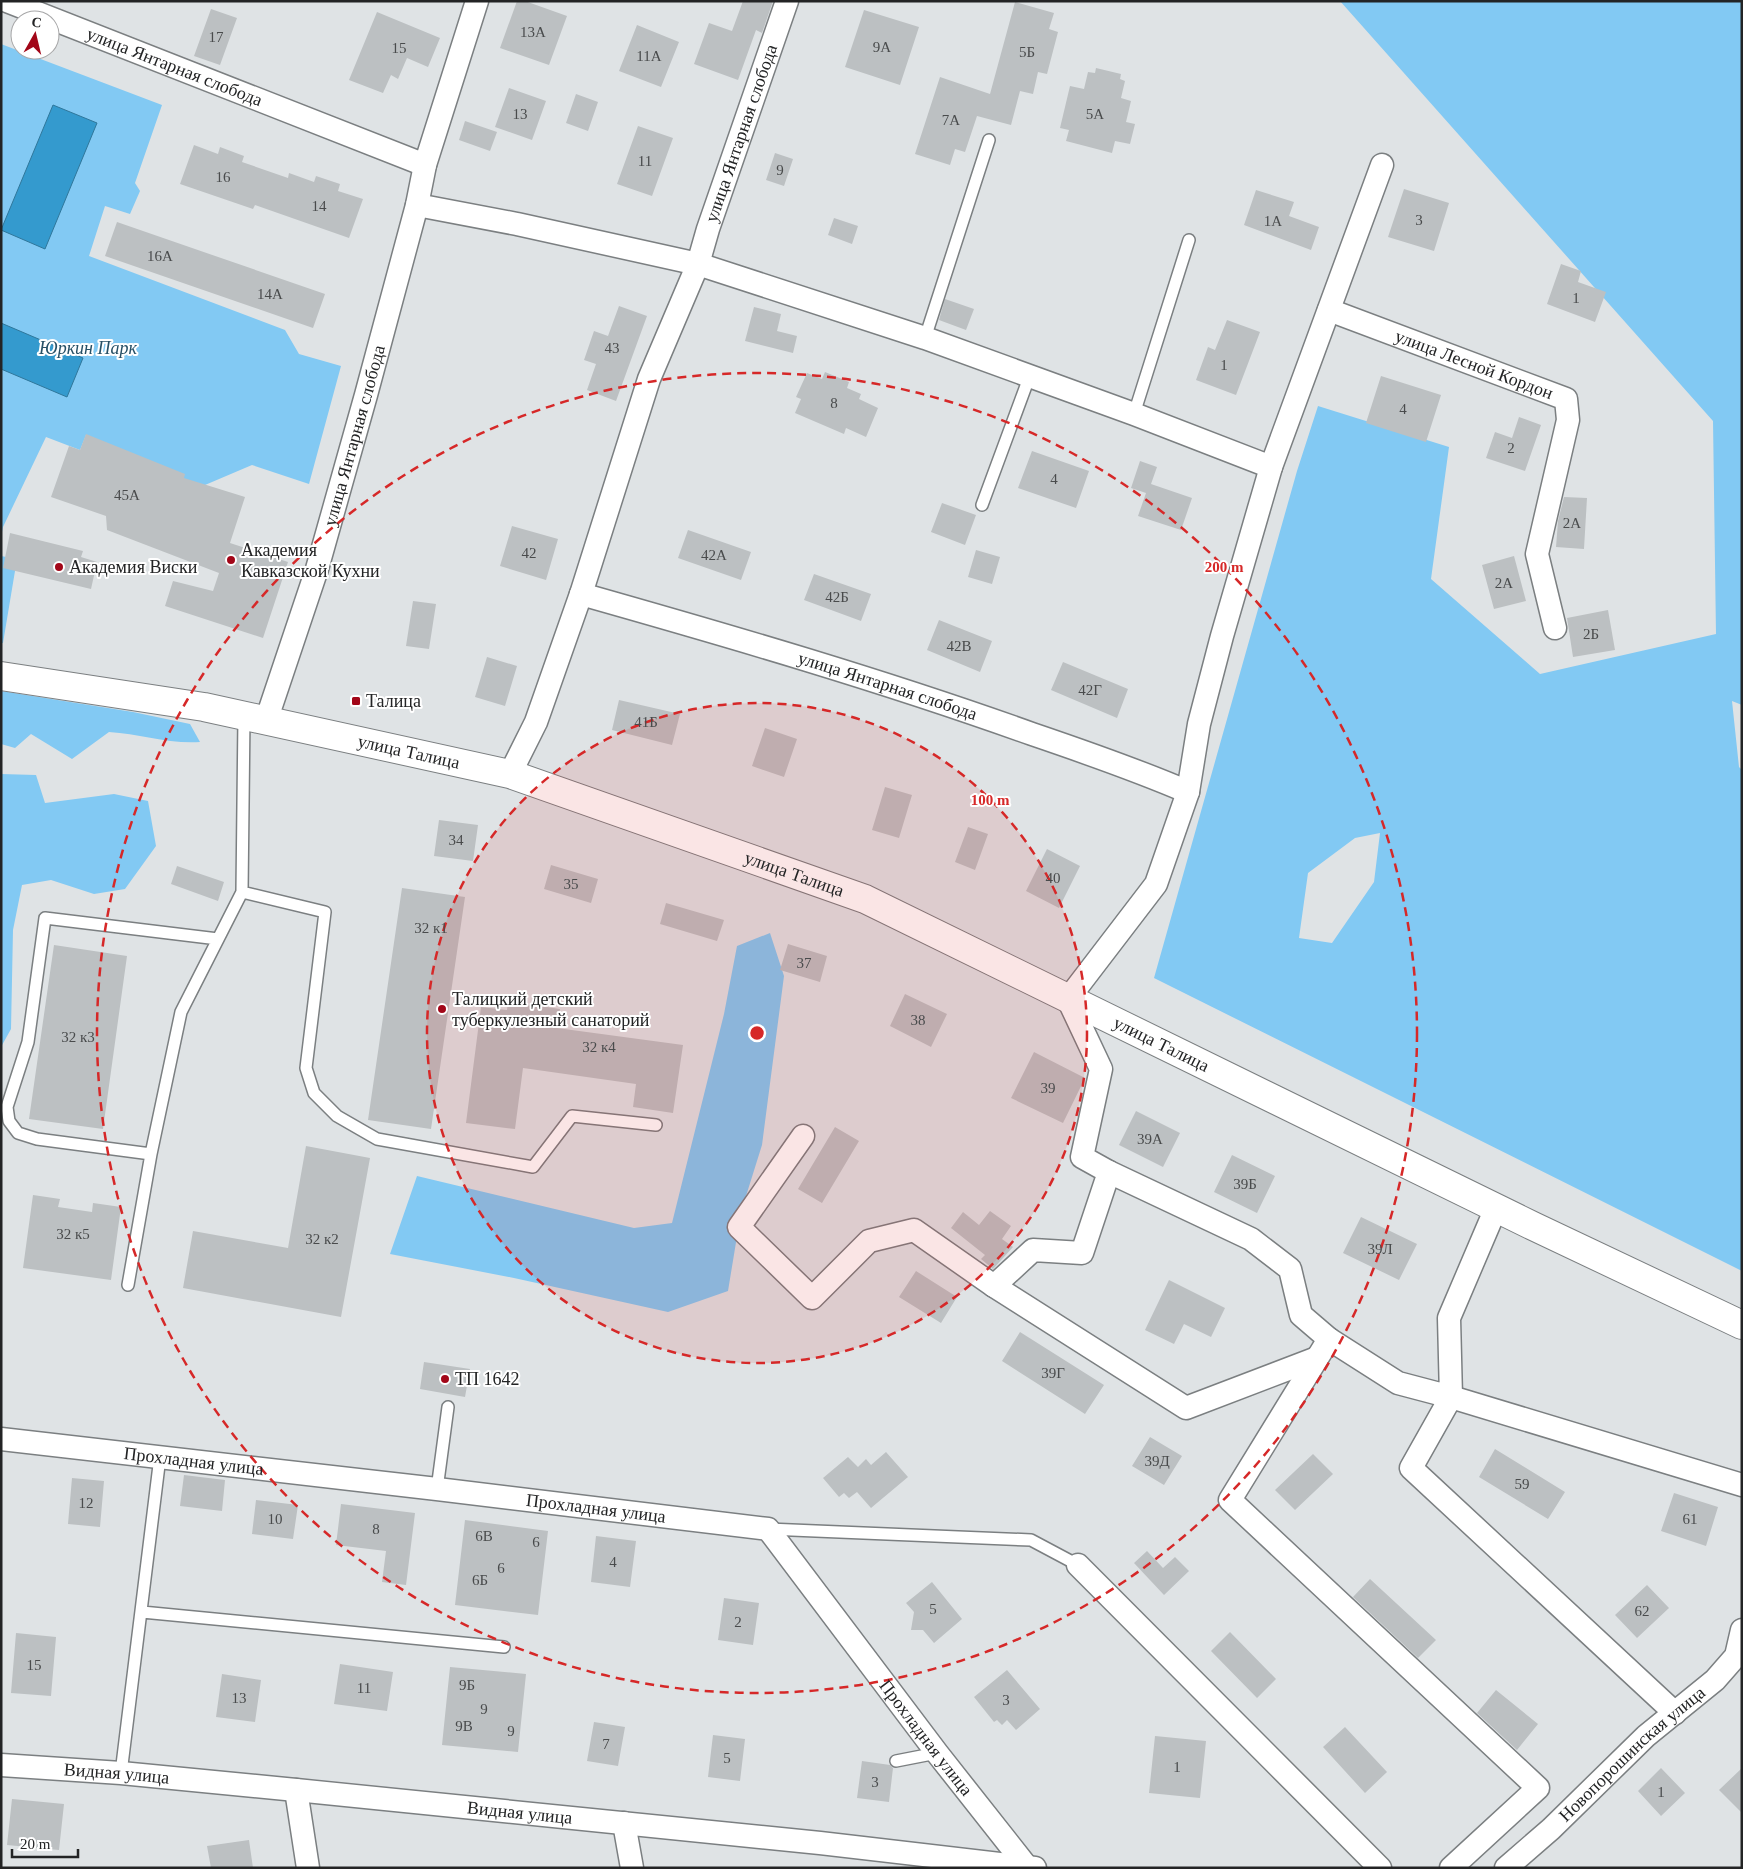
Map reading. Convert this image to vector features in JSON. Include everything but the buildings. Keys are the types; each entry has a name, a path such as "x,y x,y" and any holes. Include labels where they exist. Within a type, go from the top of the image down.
{"street":[{"name":"улица Янтарная слобода","path":"7,1 425,165"},
{"name":"улица Янтарная слобода","path":"255,718 317,569 417,205 425,165 476,1"},
{"name":"улица Янтарная слобода","path":"510,774 536,722 581,594 649,379 698,264 708,229 787,1"},
{"path":"1382,165 1271,467 1222,636 1199,724 1188,792 1156,884 1068,999 1102,1069 1082,1157 1109,1172 1250,1239 1290,1269 1301,1315 1329,1339 1398,1383 1451,1397 1742,1485"},
{"path":"417,205 517,224 698,264 925,338 1030,375 1271,467"},
{"name":"улица Лесной Кордон","path":"1328,310 1566,399 1568,420 1537,554 1554,628"},
{"name":"улица Янтарная слобода","path":"581,594 723,634 934,699 1148,775 1188,792"},
{"name":"улица Талица","path":"1,676 204,707 510,774 865,900 1533,1226 1742,1325"},
{"path":"803,1136 739,1227 812,1298 869,1241 914,1230 994,1286 1186,1408 1317,1358"},
{"path":"994,1286 1033,1250 1082,1253 1109,1172"},
{"path":"1496,1208 1449,1318 1451,1397 1411,1468 1675,1713"},
{"path":"1329,1339 1230,1500 1538,1788 1451,1868"},
{"name":"Прохладная улица","path":"1,1439 768,1529 938,1752 1032,1867"},
{"path":"1078,1565 1380,1868"},
{"name":"Новопорошинская улица","path":"1506,1868 1551,1829 1646,1736 1715,1680 1736,1656 1742,1630"},
{"name":"Видная улица","path":"1,1766 121,1773 296,1790 1032,1867"},
{"path":"296,1790 308,1868"},
{"path":"624,1823 632,1868"}],"lane":[{"path":"925,338 989,140"},
{"path":"1134,414 1189,240"},
{"path":"982,505 1030,375"},
{"path":"128,1286 150,1154 181,1012 242,892 255,718"},
{"path":"242,892 325,912 306,1068 314,1093 337,1116 377,1139 533,1167 572,1116 656,1125"},
{"path":"150,1154 37,1139 18,1133 9,1120 7,1107 28,1042 45,918 218,939"},
{"path":"437,1489 448,1407"},
{"path":"121,1773 160,1457"},
{"path":"768,1529 1030,1540 1078,1565"},
{"path":"142,1612 504,1647"},
{"path":"896,1761 938,1752"}],"green space":[{"path":"1340,1 1742,1 1742,705 1732,701 1739,767 1742,770 1742,1271 1154,978 1297,471 1318,406 1449,447 1431,579 1540,674 1716,634 1713,421","holes":["1380,833 1374,882 1332,943 1299,938 1308,873 1355,838"]},
{"name":"Юркин Парк","path":"1,44 10,47 10,60 43,60 162,105 135,183 140,191 130,214 105,206 89,256 285,330 299,354 341,366 309,484 252,465 205,485 202,493 86,435 80,450 46,437 3,527 1,537"},
{"path":"1,556 17,559 3,643 1,643"},
{"path":"1,691 133,712 190,724 200,742 177,742 109,732 72,759 31,734 15,748 1,744"},
{"path":"1,774 36,775 45,803 114,794 148,801 156,846 125,889 94,894 51,880 22,885 13,930 11,1029 1,1047"},
{"path":"770,933 784,976 762,1145 741,1212 728,1291 668,1312 514,1278 390,1254 417,1176 634,1228 672,1223 724,1014 737,946"}],"shaded area":[{"path":"53,105 97,123 45,249 1,230"},
{"path":"1,323 83,358 67,397 1,369"}],"place":[{"name":"Академия Кавказской Кухни","path":"231,560"},
{"name":"Академия Виски","path":"59,567"},
{"name":"Талица","path":"356,701"},
{"name":"Талицкий детский туберкулезный санаторий","path":"442,1009"},
{"name":"ТП 1642","path":"445,1379"}]}
